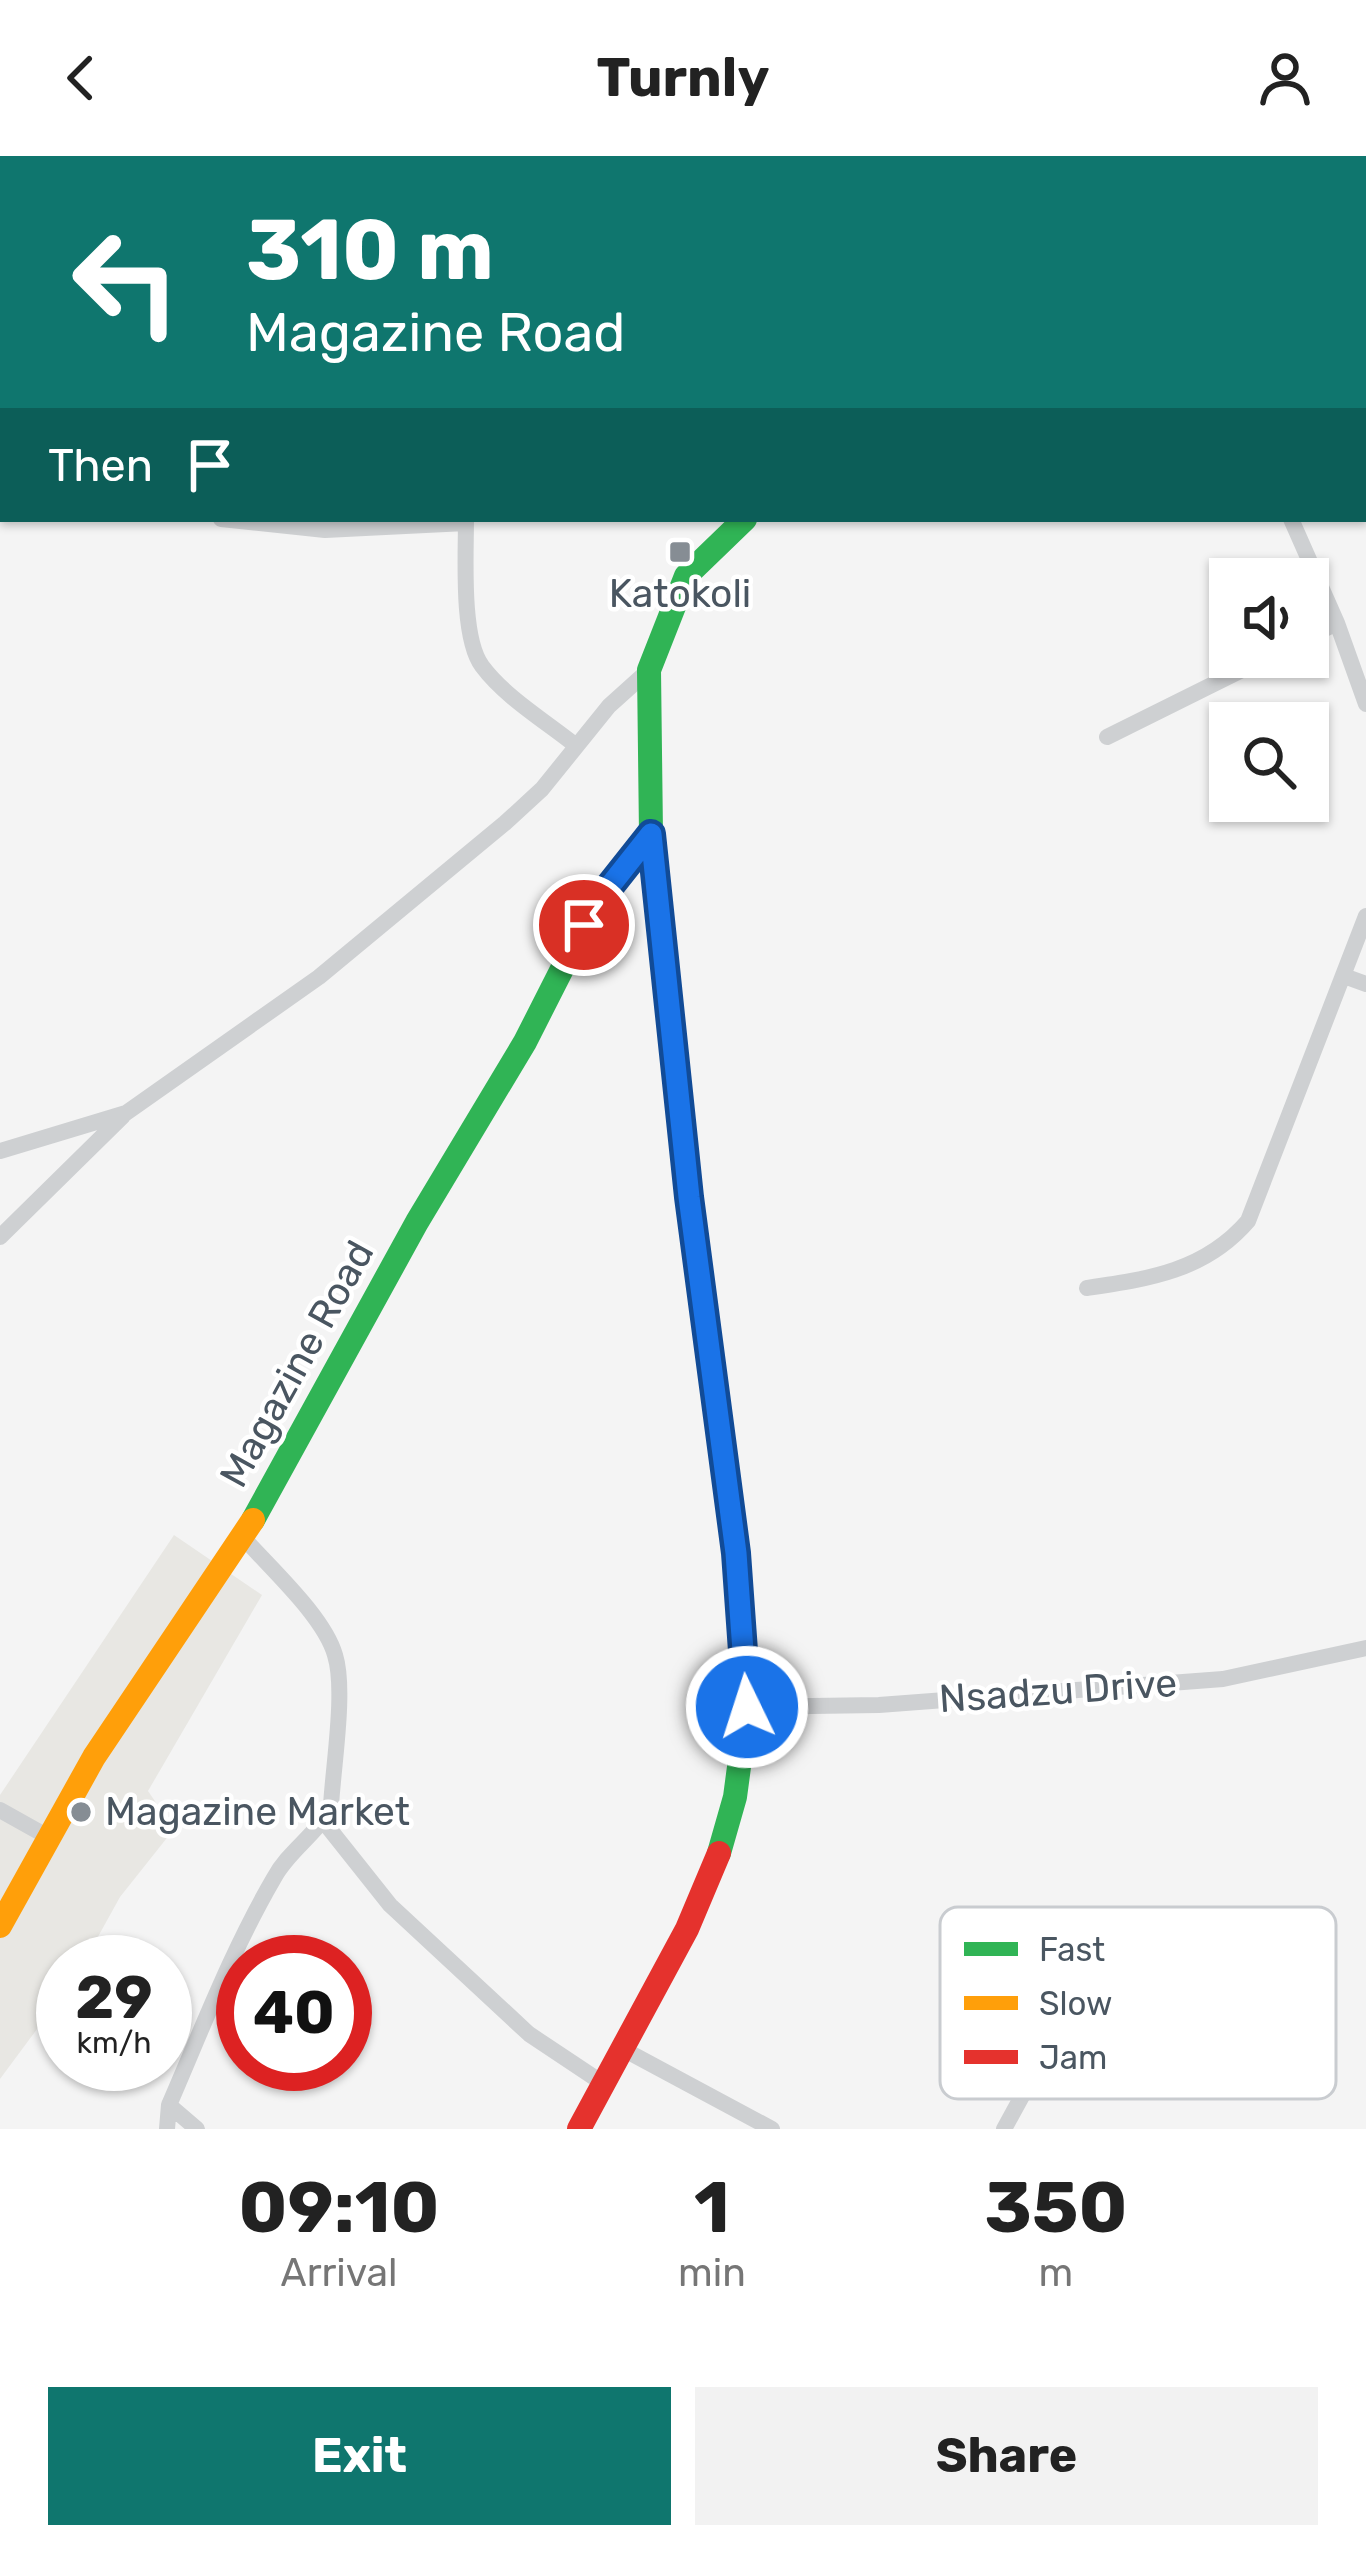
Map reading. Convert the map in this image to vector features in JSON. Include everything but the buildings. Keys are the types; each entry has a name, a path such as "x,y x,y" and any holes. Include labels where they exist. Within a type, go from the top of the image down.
{"street":[{"path":"250,522 326,530 450,522"},
{"path":"466,522 471,640 479,663 499,685 575,745"},
{"path":"579,2129 687,1929 716,1862 734,1797 747,1707 736,1553 689,1197 651,834 649,670 686,576 742,522"},
{"path":"1292,522 1366,704"},
{"path":"1329,627 1337,623"},
{"path":"0,1237 126,1113 336,964 505,823 542,789 609,706 649,670"},
{"path":"1107,736 1225,678"},
{"name":"Magazine Road","path":"0,1926 94,1757 242,1536 417,1222 525,1042 594,906 651,834"},
{"path":"1087,1288 1155,1278 1208,1258 1248,1221 1366,916"},
{"path":"1344,976 1366,984"},
{"path":"0,1151 126,1113"},
{"path":"167,2129 169,2105 268,1887 297,1846 324,1822 331,1807 339,1676 335,1653 322,1628 242,1536"},
{"name":"Nsadzu Drive","path":"747,1707 879,1705 1223,1679 1366,1648"},
{"path":"0,1810 50,1838"},
{"path":"324,1822 389,1905 529,2034 601,2083"},
{"path":"621,2048 772,2129"},
{"path":"1004,2129 1020,2099"},
{"path":"169,2105 197,2129"}],"shaded area":[{"name":"Magazine Market","path":"174,1535 262,1595 148,1791 174,1829 120,1897 99,1935 36,1935 36,2030 0,2079 0,1795"}],"traffic: fast":[{"path":"719,1853 735,1797 747,1707 736,1553 689,1197 651,834 649,670 686,576 742,522"},
{"path":"253,1520 417,1222 525,1042 594,906 651,834"}],"traffic: slow":[{"path":"0,1926 94,1757 253,1520"}],"traffic: jam":[{"path":"579,2129 687,1929 719,1853"}],"place":[{"name":"Katokoli","path":"680,552"},
{"name":"Magazine Market","path":"81,1812"}],"route":[{"path":"584,925 651,834 689,1197 736,1553 747,1707"}]}
